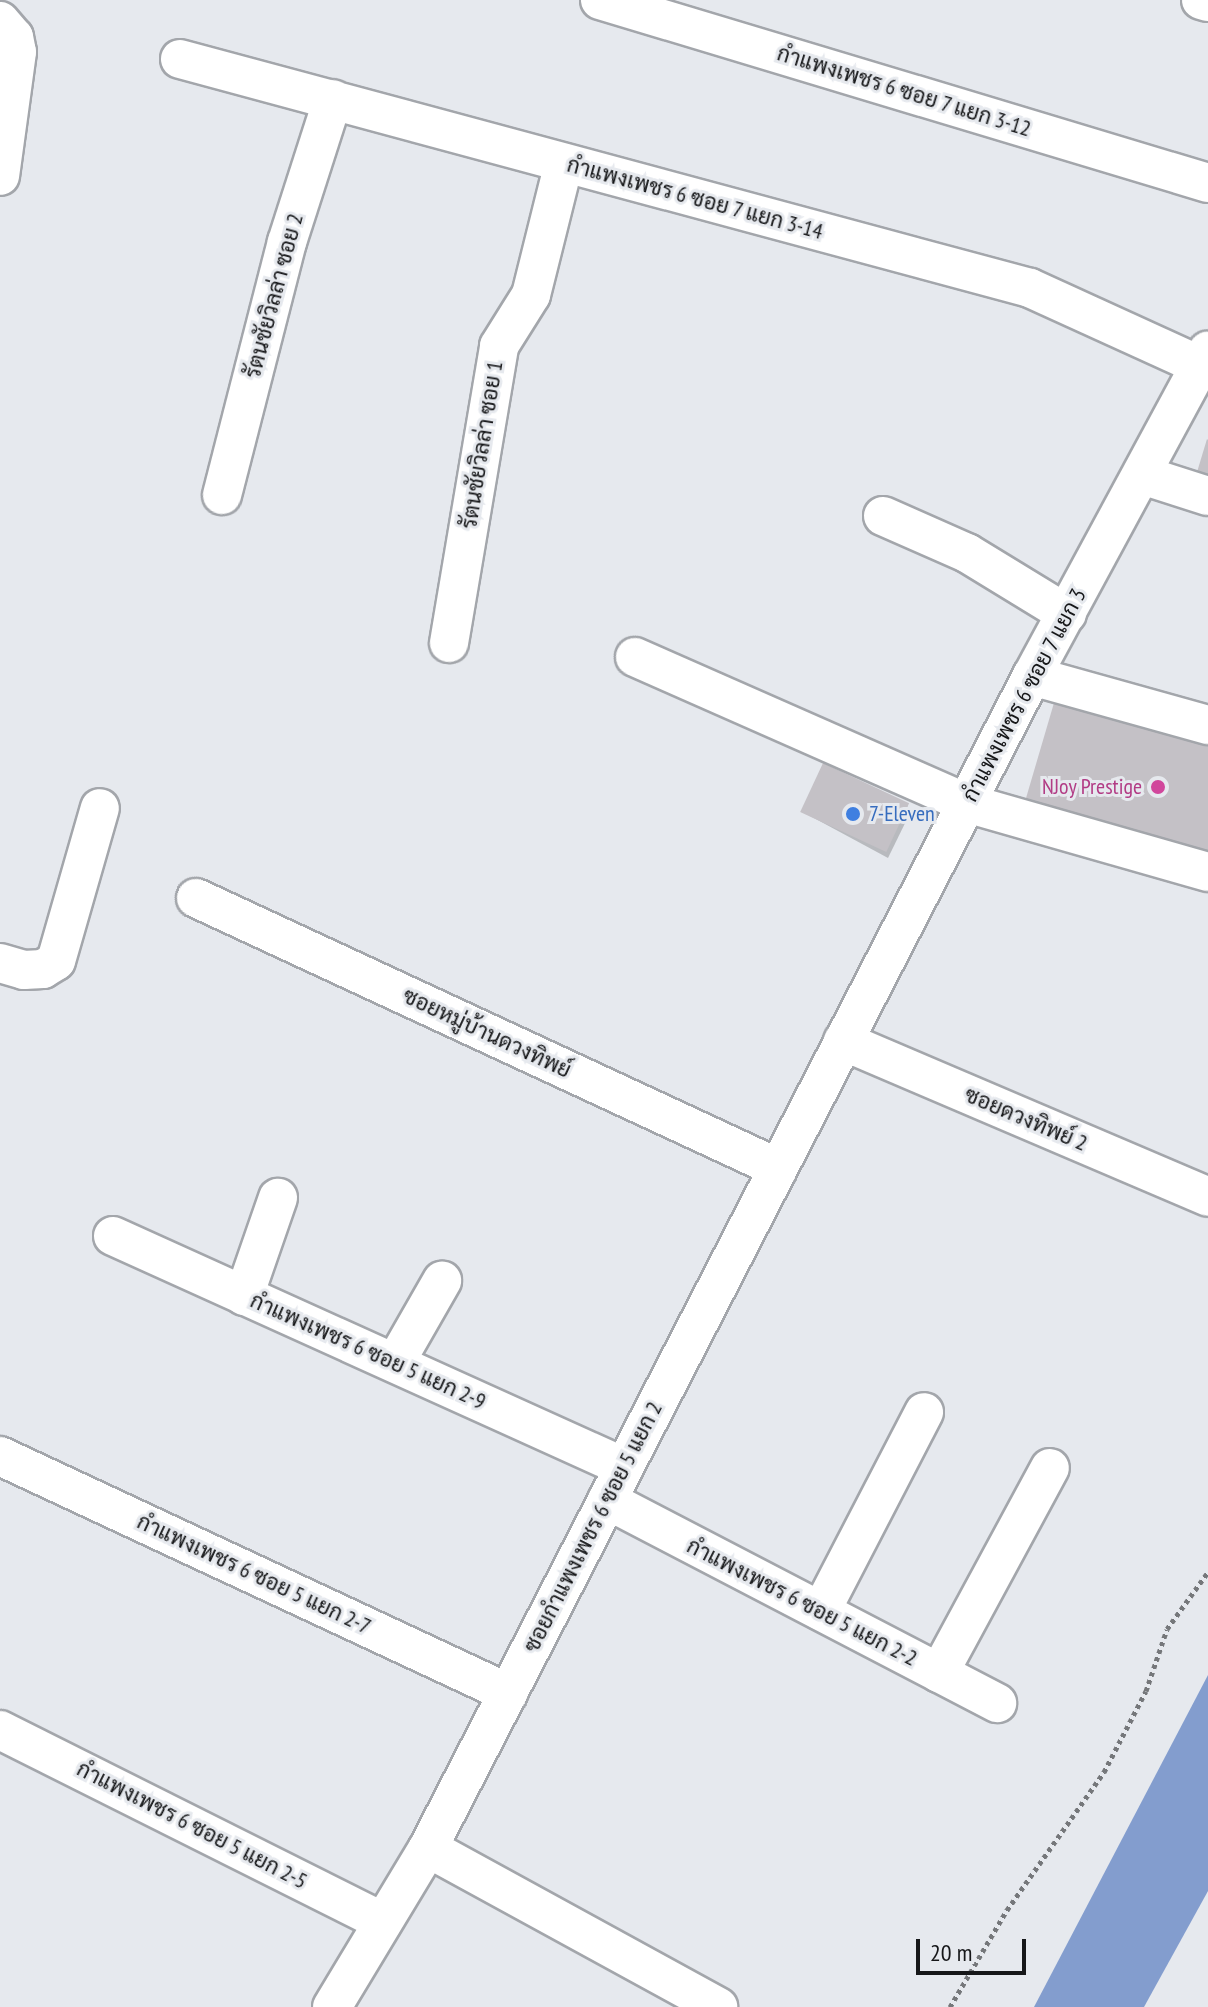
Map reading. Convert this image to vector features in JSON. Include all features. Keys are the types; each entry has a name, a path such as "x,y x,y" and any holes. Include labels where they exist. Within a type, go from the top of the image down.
{"street":[{"name":"กำแพงเพชร 6 ซอย 7 แยก 3-12","path":"600,0 1208,183"},
{"path":"1201,0 1208,2"},
{"path":"0,21 14,37 17,52 0,176"},
{"name":"กำแพงเพชร 6 ซอย 7 แยก 3-14","path":"180,59 1030,288 1204,358"},
{"name":"รัตนชัยวิลล่า ซอย 2","path":"222,495 287,242 333,99"},
{"name":"รัตนชัยวิลล่า ซอย 1","path":"449,643 499,346 531,295 564,163"},
{"name":"กำแพงเพชร 6 ซอย 7 แยก 3","path":"843,1041 1032,676 1204,358"},
{"path":"1142,475 1208,496"},
{"path":"883,516 967,553 1067,614"},
{"path":"635,657 966,803 1208,872"},
{"path":"1032,676 1208,725"},
{"path":"0,963 24,970 43,969 56,961 100,808"},
{"name":"ซอยหมู่บ้านดวงทิพย์","path":"196,898 778,1168"},
{"name":"ซอยกำแพงเพชร 6 ซอย 5 แยก 2","path":"332,2007 428,1848 843,1041"},
{"name":"ซอยดวงทิพย์ 2","path":"843,1041 1208,1197"},
{"path":"244,1296 278,1198"},
{"name":"กำแพงเพชร 6 ซอย 5 แยก 2-9","path":"113,1236 624,1467"},
{"path":"395,1363 442,1281"},
{"path":"821,1611 924,1412"},
{"name":"กำแพงเพชร 6 ซอย 5 แยก 2-7","path":"0,1456 508,1693"},
{"path":"939,1673 1050,1468"},
{"name":"กำแพงเพชร 6 ซอย 5 แยก 2-2","path":"607,1500 997,1703"},
{"name":"กำแพงเพชร 6 ซอย 5 แยก 2-5","path":"0,1730 383,1922"},
{"path":"428,1848 718,2007"}],"path":[{"path":"950,2007 1007,1910 1104,1772 1146,1691 1167,1629 1208,1572"}],"water":[{"path":"1208,1675 1208,1891 1144,2007 1034,2007"}],"building":[{"path":"1208,440 1208,486 1194,482"},
{"path":"1056,696 1208,741 1208,859 1024,805"},
{"path":"823,763 909,803 886,852 800,812"}],"place":[{"name":"NJoy Prestige","path":"1158,787"},
{"name":"7-Eleven","path":"853,814"}]}
